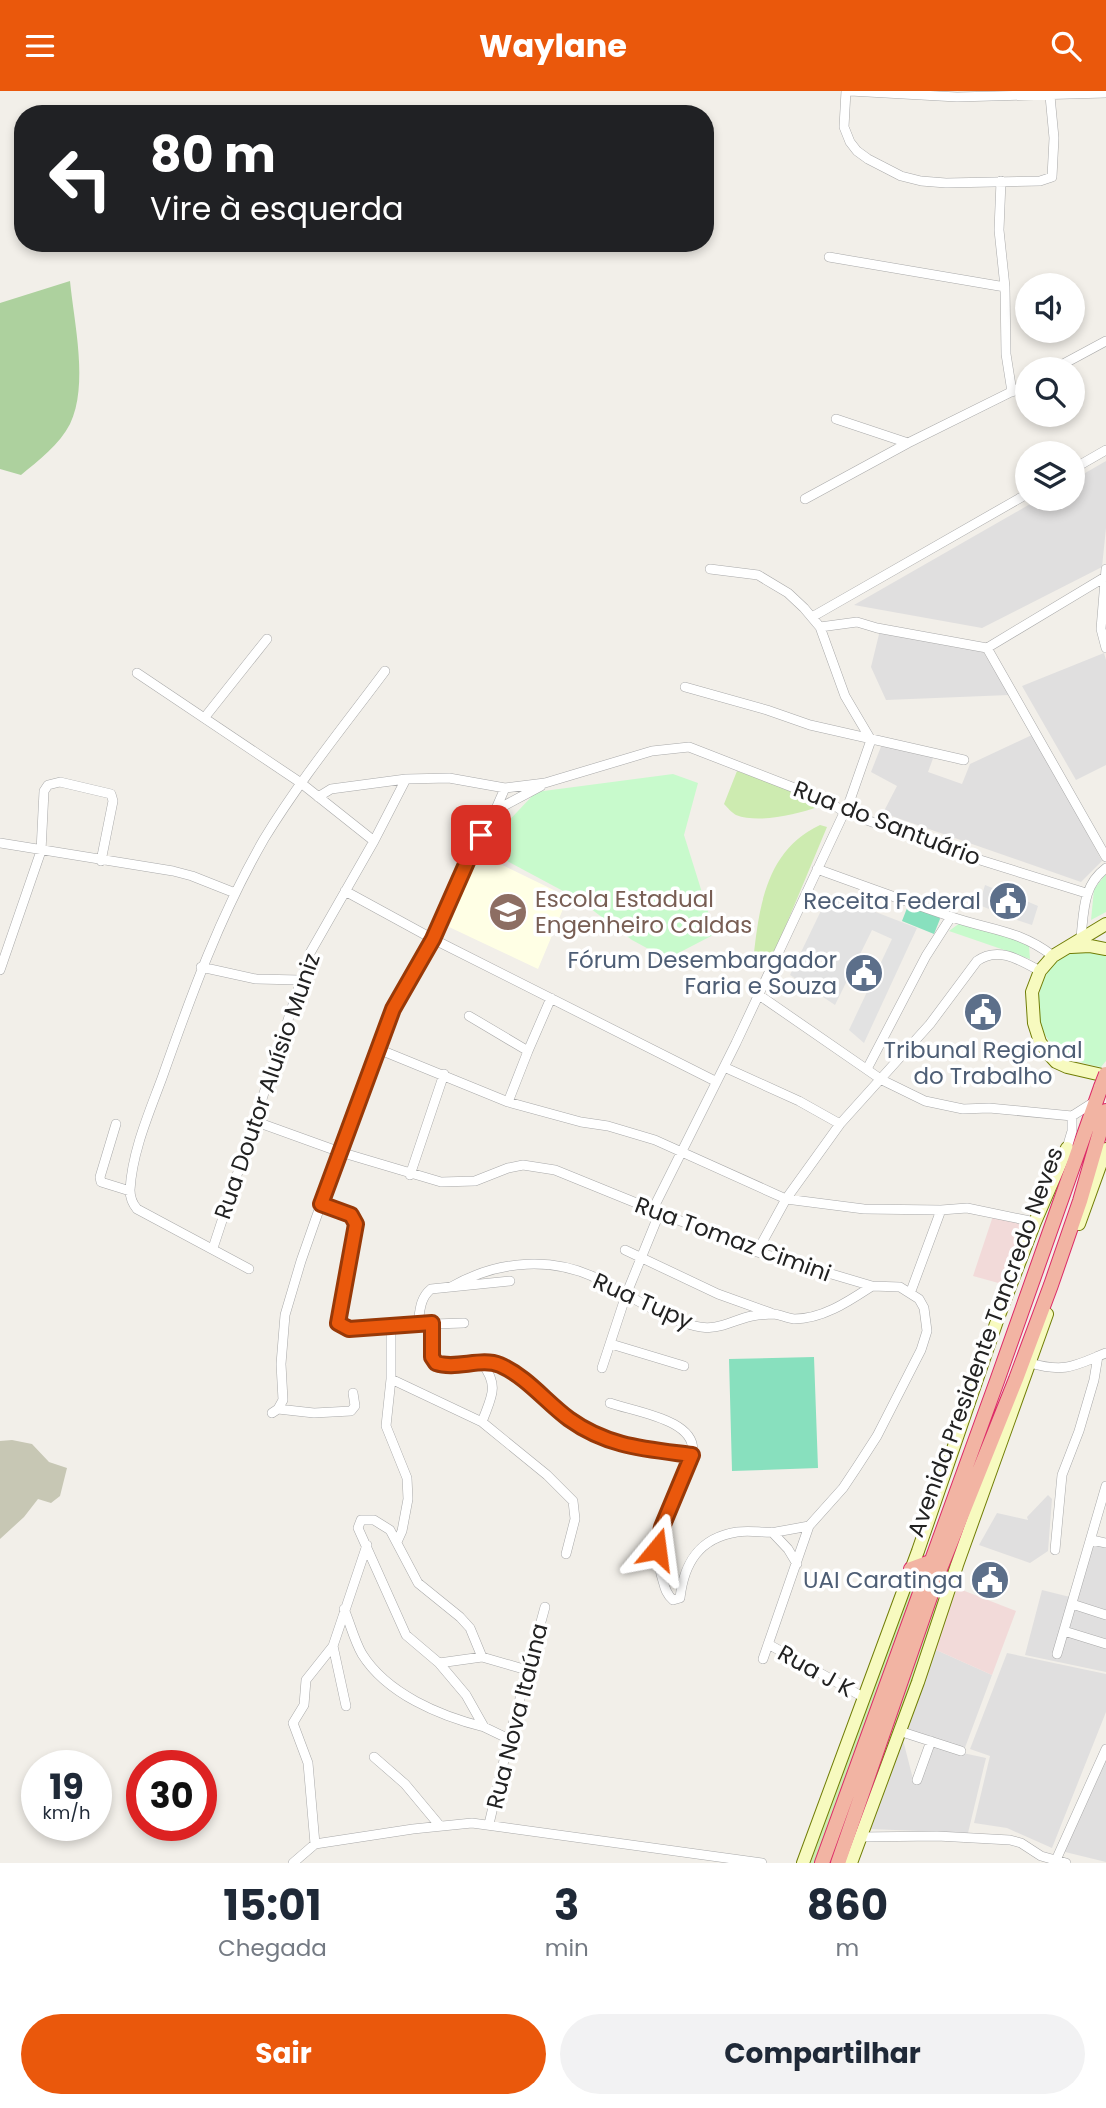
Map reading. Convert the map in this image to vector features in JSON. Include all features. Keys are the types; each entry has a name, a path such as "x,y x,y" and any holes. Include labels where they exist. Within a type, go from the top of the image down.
{"highway":[{"name":"Avenida Presidente Tancredo Neves","path":"822,1863 934,1568 1042,1308 1103,1128 1103,1090"},
{"name":"Avenida Presidente Tancredo Neves","path":"838,1863 1006,1357 1103,1090"},
{"path":"1068,1148 1082,1142"},
{"path":"911,1569 957,1565"}],"main road":[{"path":"1103,1090 1083,1072 1056,1062 1040,1042 1034,1023 1032,999 1034,981 1053,957 1071,947 1081,937 1106,924"},
{"path":"1071,947 1106,949"},
{"name":"Avenida Presidente Tancredo Neves","path":"803,1863 911,1569 998,1318 1035,1222 1068,1148"},
{"name":"Avenida Presidente Tancredo Neves","path":"851,1863 1106,1149"}],"street":[{"path":"1050,96 1054,138 1052,177 1040,181 946,183 901,176 857,151 844,127 848,91 1050,96 1106,93"},
{"path":"1001,181 999,230 1005,287 1006,354 1012,392"},
{"path":"829,257 1005,287"},
{"path":"1076,357 1106,341"},
{"path":"805,499 908,443 1015,390"},
{"path":"836,419 908,443"},
{"path":"1085,462 1106,450"},
{"path":"812,617 1015,501"},
{"path":"710,569 758,575 788,593 812,617 820,627 845,696 871,740"},
{"path":"1106,569 1101,628 1106,648"},
{"path":"820,627 857,622 987,648 1105,576"},
{"path":"205,717 267,639"},
{"path":"987,648 1106,857"},
{"path":"249,1269 136,1209 131,1201 130,1191 143,1131 201,967 234,893 301,783 385,671"},
{"path":"137,673 301,783 374,841"},
{"path":"685,687 810,725 964,760"},
{"path":"602,1368 626,1296 642,1259 656,1212 681,1152 759,995 844,811 871,740"},
{"name":"Rua do Santuário","path":"545,783 653,751 689,747 828,801 844,811 964,855 1086,893"},
{"path":"318,797 331,789 407,779 449,778 505,788 545,783"},
{"name":"Rua Doutor Aluísio Muniz","path":"213,1248 310,953 407,779"},
{"path":"0,970 41,851 44,791 48,785 60,782 104,790 113,796 101,861"},
{"path":"496,810 545,783"},
{"path":"354,1394 355,1406 351,1411 275,1411 283,1400 281,1364 285,1315 321,1204 393,1009 433,939 467,862 505,788"},
{"path":"0,843 192,876 234,893"},
{"path":"1081,937 1086,893 1095,877 1106,868"},
{"path":"817,869 951,917 1012,933 1035,943 1053,957"},
{"path":"345,891 433,939 715,1081"},
{"path":"867,1069 926,956 951,917"},
{"path":"758,1252 786,1199 840,1124 930,1024 977,961 985,955 1002,954 1040,971"},
{"path":"201,967 256,979 300,980"},
{"path":"759,995 882,1080 925,1101 963,1109 989,1108 1072,1116 1103,1090"},
{"path":"508,1103 527,1051 551,998"},
{"path":"469,1016 527,1051"},
{"path":"379,1049 508,1103 620,1129 681,1152 786,1199 864,1209 976,1209 1035,1222"},
{"path":"724,1067 799,1101 840,1124"},
{"path":"254,1121 410,1175 444,1074"},
{"path":"1068,1148 1072,1116"},
{"path":"116,1124 100,1177 101,1182 130,1191"},
{"name":"Rua Tomaz Cimini","path":"410,1175 441,1182 475,1181 508,1168 538,1166 572,1176 758,1252 872,1286 900,1287 911,1291"},
{"path":"321,1204 351,1215 356,1224 338,1323 349,1329 464,1323"},
{"path":"763,1659 808,1526 844,1488 871,1446 921,1350 927,1331 927,1318 919,1299 911,1291 941,1210"},
{"path":"625,1250 718,1294 772,1314"},
{"name":"Rua Tupy","path":"418,1324 424,1294 431,1289 451,1287 483,1271 522,1264 566,1268 601,1280 626,1296 669,1317 706,1328 772,1314 793,1319 823,1314 872,1286"},
{"path":"451,1287 510,1281"},
{"path":"432,1323 432,1357 436,1363 495,1363 591,1433 641,1450 692,1455"},
{"path":"391,1325 391,1379 386,1426 399,1454 408,1488 406,1515 397,1542"},
{"path":"611,1343 684,1366"},
{"path":"1030,1363 1056,1369 1102,1355"},
{"path":"1055,1550 1062,1475 1079,1431 1102,1355"},
{"path":"482,1363 493,1380 493,1393 482,1422"},
{"path":"391,1379 482,1422 547,1475 573,1501 575,1519 566,1554"},
{"path":"610,1403 656,1417 685,1430 693,1441 692,1455 658,1540 657,1565 670,1598 680,1598 684,1573 700,1550 711,1540 737,1532 772,1532 808,1526"},
{"path":"1057,1654 1103,1505 1106,1486"},
{"path":"482,1657 465,1622 418,1583 397,1542 382,1523 361,1520 358,1528 406,1635 439,1663 466,1695 484,1727"},
{"path":"772,1532 788,1549 797,1564"},
{"path":"1092,1539 1106,1543"},
{"path":"315,1844 308,1763 293,1723 304,1705 306,1680 333,1646 367,1545"},
{"path":"1072,1604 1106,1615"},
{"path":"344,1607 362,1654 390,1683 435,1712 484,1727 509,1739"},
{"name":"Rua Nova Itaúna","path":"489,1824 545,1607"},
{"path":"1065,1632 1106,1644"},
{"name":"Rua J K","path":"768,1644 863,1697"},
{"path":"333,1646 346,1706"},
{"path":"439,1663 482,1657 527,1670"},
{"path":"900,1731 961,1751"},
{"path":"917,1780 931,1741"},
{"path":"1056,1860 1106,1749"},
{"path":"374,1757 405,1784 440,1826"},
{"path":"293,1863 315,1844 440,1826 489,1824 598,1842 762,1863"},
{"path":"860,1837 937,1836 1010,1840 1066,1863"}],"shaded area":[{"path":"1106,461 1106,528 1102,567 982,628 854,605 1018,511 1085,511 1085,473"},
{"path":"881,626 981,648 1009,695 886,700 871,667"},
{"path":"1104,653 1106,765 1076,780 1022,686"},
{"path":"1034,734 1102,861 1081,882 883,813 897,786 871,772 884,739 935,753 928,772 962,784 970,764"},
{"name":"Escola Estadual Engenheiro Caldas","path":"478,853 568,897 538,969 449,927"},
{"path":"985,885 995,889 989,909 979,905"},
{"path":"829,894 917,928 864,1043 849,1030 892,939 872,930 835,1005 790,975"},
{"path":"1024,900 1038,906 1032,925 1017,920"},
{"path":"995,1210 1034,1223 1013,1287 973,1276"},
{"path":"12,1440 32,1444 49,1462 67,1468 60,1496 51,1503 38,1499 24,1517 0,1539 0,1441"},
{"path":"1048,1495 1052,1499 1048,1551 1030,1563 979,1545 997,1513 1028,1520 1027,1517"},
{"path":"1090,1544 1106,1548 1106,1672 1025,1655 1042,1590 1074,1598"},
{"path":"957,1588 1016,1611 992,1675 934,1649"},
{"path":"934,1649 992,1675 963,1753 986,1758 968,1833 870,1829 901,1731","holes":["901,1732 928,1741 913,1779"]},
{"path":"1007,1653 1106,1674 1106,1712 1052,1848 1007,1828 974,1823 990,1756 970,1749"},
{"path":"1106,1746 1106,1862 1061,1851"}],"green space":[{"path":"70,281 79,354 76,408 70,424 55,445 21,475 0,469 0,303"},
{"path":"737,771 819,800 818,807 767,818 745,818 736,815 724,804"},
{"path":"673,774 698,783 684,835 715,934 667,959 632,940 578,899 483,848 536,792"},
{"path":"820,825 827,827 766,973 753,962 758,921 768,883 787,850 802,836"},
{"path":"1106,874 1106,912 1091,920 1094,889"},
{"path":"911,898 938,909 940,919 934,934 902,921"},
{"path":"964,920 1025,940 1029,946 1030,959 949,931"},
{"path":"1106,946 1106,1061 1101,1067 1072,1059 1054,1047 1043,1030 1038,1005 1044,980 1059,959 1077,948"},
{"path":"814,1357 818,1468 732,1471 729,1359"},
{"path":"914,1574 919,1577 816,1863 810,1863"},
{"path":"939,1586 946,1588 847,1863 841,1863"}],"place":[{"name":"Receita Federal","path":"1008,901"},
{"name":"Escola Estadual Engenheiro Caldas","path":"508,912"},
{"name":"Fórum Desembargador Faria e Souza","path":"864,973"},
{"name":"Tribunal Regional do Trabalho","path":"983,1012"},
{"name":"UAI Caratinga","path":"990,1580"}],"route":[{"path":"481,835 433,939 393,1009 321,1204 351,1215 356,1224 338,1323 349,1329 432,1323 432,1357 436,1363 495,1363 524,1380 568,1418 591,1433 641,1450 692,1455 662,1527 657,1549"}]}
